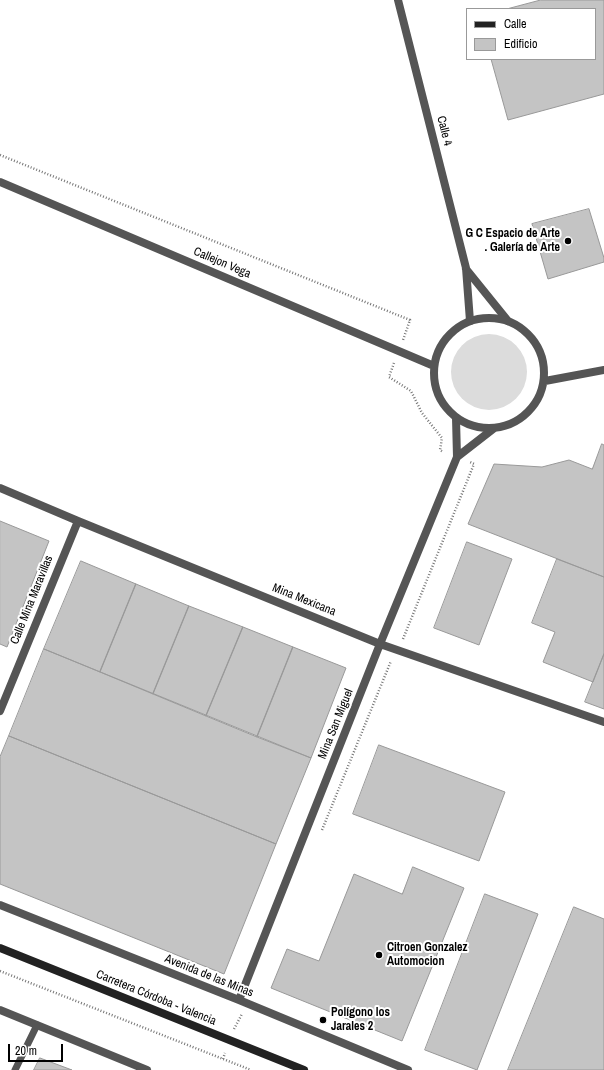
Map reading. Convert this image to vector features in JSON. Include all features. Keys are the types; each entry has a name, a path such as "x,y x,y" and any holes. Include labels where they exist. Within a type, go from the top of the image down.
{"main road":[{"name":"Carretera Córdoba - Valencia","path":"0,948 304,1070"}],"street":[{"name":"Calle 4","path":"398,0 466,268"},
{"name":"Callejon Vega","path":"0,182 434,366"},
{"path":"466,268 508,321"},
{"path":"466,268 470,321"},
{"path":"482,318 495,318 508,321 524,330 537,344 544,362 545,381 539,399 527,414 511,424 492,429 480,428 467,424 456,418 445,407 438,395 434,381 434,366 438,352 446,339 456,328 470,321 482,318"},
{"path":"545,381 604,370"},
{"path":"456,418 457,457"},
{"path":"457,457 492,429"},
{"name":"Mina San Miguel","path":"239,1000 380,644 457,457"},
{"name":"Mina Mexicana","path":"0,488 380,644 604,722"},
{"name":"Calle Mina Maravillas","path":"0,711 78,521"},
{"name":"Avenida de las Minas","path":"0,905 249,1004 408,1070"},
{"path":"0,1010 147,1070"}],"lane":[{"path":"16,1070 36,1025"}],"path":[{"path":"0,155 410,320 389,377 411,391 422,413 442,438 440,450 474,464 401,642 390,664 322,832"},
{"path":"0,971 252,1070"},
{"path":"223,1059 234,1030 249,1004"}],"shaded area":[{"path":"482,334 496,334 510,340 521,351 527,365 527,379 524,387 516,399 510,404 496,410 482,410 468,404 457,393 451,379 451,365 457,351 468,340"}],"building":[{"path":"541,0 604,0 604,94 508,120 491,60 596,60 596,8 511,8"},
{"name":"G C Espacio de Arte . Galería de Arte","path":"589,209 604,262 548,279 532,224"},
{"path":"602,444 604,445 604,577 468,524 494,464 542,467 569,460 592,469"},
{"path":"0,521 49,541 7,647 0,644"},
{"path":"467,542 512,559 479,645 434,628"},
{"path":"557,559 604,577 604,654 593,682 543,662 555,632 532,623"},
{"path":"81,561 136,584 100,672 44,649"},
{"path":"136,584 189,606 153,694 100,672"},
{"path":"189,606 243,627 206,716 153,694"},
{"path":"243,627 293,647 257,737 206,716"},
{"path":"293,647 346,668 311,758 257,737"},
{"path":"44,649 311,758 276,844 9,736"},
{"path":"604,654 604,709 585,702"},
{"path":"9,736 276,844 224,974 0,884 0,757"},
{"path":"379,745 505,792 479,861 353,814"},
{"name":"Citroen Gonzalez Automocion","path":"413,867 464,888 402,1041 271,988 287,949 319,961 354,874 402,894"},
{"path":"485,894 538,914 477,1070 425,1050"},
{"path":"574,907 604,919 604,1070 508,1070"},
{"path":"40,1058 72,1070 34,1070"}],"place":[{"name":"G C Espacio de Arte . Galería de Arte","path":"568,241"},
{"name":"Citroen Gonzalez Automocion","path":"379,955"},
{"name":"Polígono los Jarales 2","path":"323,1020"}]}
